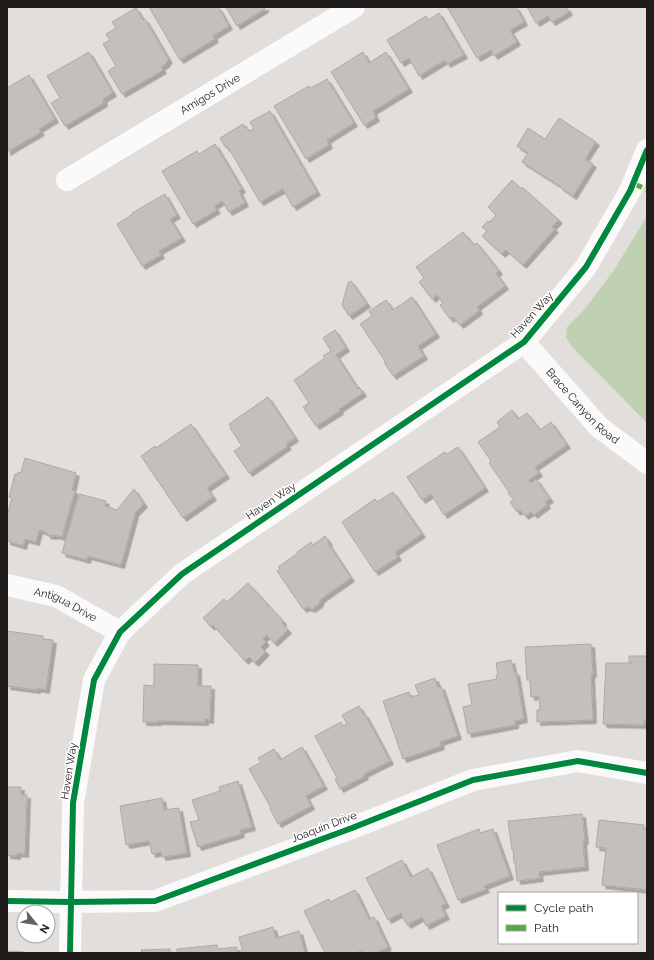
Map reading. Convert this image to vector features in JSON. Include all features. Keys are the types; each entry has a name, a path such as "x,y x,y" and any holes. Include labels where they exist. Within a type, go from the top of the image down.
{"street":[{"name":"Amigos Drive","path":"67,180 354,7"},
{"name":"Haven Way","path":"70,953 73,803 94,680 120,632 182,574 524,342 586,268 630,191 647,150"},
{"name":"Brace Canyon Road","path":"524,342 599,427 647,463"},
{"name":"Antigua Drive","path":"7,586 56,596 120,632"},
{"name":"Joaquin Drive","path":"7,901 155,901 352,828 473,780 578,761 647,773"}],"green space":[{"path":"647,216 647,423 572,347 566,337 567,327 584,310 614,270"}],"building":[{"path":"149,7 218,7 229,26 213,36 215,39 180,60"},
{"path":"226,7 266,7 237,26"},
{"path":"447,7 516,7 524,22 510,30 517,42 494,56 491,50 477,58"},
{"path":"527,7 566,7 569,12 552,22 548,16 536,23"},
{"path":"136,8 143,20 145,19 169,60 161,67 163,70 122,94 108,71 116,66 103,44 110,40 106,34 116,28 112,22"},
{"path":"439,13 464,55 447,64 445,60 419,76 409,58 401,63 387,40 426,16 428,20"},
{"path":"89,52 113,93 103,99 104,103 65,126 51,103 60,98 47,76"},
{"path":"363,52 369,63 386,52 409,89 373,111 376,118 364,125 331,72"},
{"path":"29,75 55,119 39,129 41,132 7,152 7,88"},
{"path":"327,79 354,123 327,140 329,145 306,159 274,106 309,86 311,88"},
{"path":"270,111 317,192 293,207 283,189 260,202 228,147 226,148 220,138 243,124 249,131 254,129 250,122"},
{"path":"559,118 596,142 585,159 593,164 573,196 522,162 528,153 517,146 528,128 545,139"},
{"path":"215,144 242,189 239,191 245,203 229,212 222,201 214,206 217,210 193,224 162,171 197,151 199,154"},
{"path":"512,180 559,220 552,227 555,229 523,265 506,250 502,254 482,236 487,231 482,227 488,221 490,222 496,215 488,207"},
{"path":"165,194 177,215 170,219 182,238 159,251 161,255 142,266 117,224 133,214 132,213"},
{"path":"463,232 474,245 477,243 499,271 496,273 505,286 477,307 479,311 460,325 453,317 450,319 440,305 443,303 437,295 432,299 419,282 424,278 416,267"},
{"path":"351,281 367,304 349,316 342,305 348,283"},
{"path":"412,297 436,334 418,346 424,356 393,376 384,362 385,361 360,324 372,316 369,311 386,300 393,310"},
{"path":"335,330 346,348 336,355 358,389 359,387 363,393 339,409 340,411 316,426 303,407 309,403 294,380 325,358 323,356 331,351 323,338"},
{"path":"268,397 295,438 286,444 288,446 249,473 234,451 242,446 229,424"},
{"path":"512,410 518,419 527,413 540,430 551,422 567,445 535,467 539,473 529,480 531,483 536,479 550,499 545,502 547,505 534,515 531,512 525,516 520,510 517,512 510,502 514,500 489,463 491,461 478,442 500,427 497,422"},
{"path":"191,424 226,475 207,488 213,497 183,518 141,456 155,446 156,448"},
{"path":"458,447 485,488 444,515 431,494 422,500 407,477 445,452 447,454"},
{"path":"25,458 76,473 72,490 75,491 62,537 47,535 47,533 39,530 36,542 25,539 23,546 7,541 7,512 12,498 9,497 15,474 17,475 18,472 21,473"},
{"path":"134,489 144,504 134,514 121,565 88,556 87,560 62,553 79,494 106,501 105,506 117,510"},
{"path":"393,492 422,534 395,552 398,557 375,572 342,522 375,499 377,502"},
{"path":"325,536 351,578 321,599 319,604 312,609 307,607 303,609 277,571 280,569 278,567 311,542 313,545"},
{"path":"248,583 283,621 282,623 288,630 274,643 267,635 263,639 266,642 261,647 266,652 255,663 249,657 245,661 213,625 211,627 203,618 224,599 227,602"},
{"path":"7,631 43,636 43,639 53,640 46,690 7,686"},
{"path":"591,644 593,674 591,674 593,720 537,722 537,710 540,710 539,696 531,697 530,680 527,680 525,647"},
{"path":"629,656 647,656 647,721 644,721 644,725 603,724 606,663 632,663 629,662"},
{"path":"511,660 514,672 516,672 524,719 515,721 515,725 468,734 463,707 472,705 468,684 497,679 496,676 498,675 496,663"},
{"path":"154,664 198,665 198,686 211,686 210,720 205,719 205,722 143,722 144,685 154,686"},
{"path":"435,678 438,687 441,686 458,736 440,742 441,746 403,759 383,701 409,692 411,697 419,695 415,685"},
{"path":"359,706 364,715 365,714 390,761 364,774 365,776 340,789 335,779 337,778 315,736 341,722 343,726 347,724 342,715"},
{"path":"302,747 324,786 306,796 311,806 278,824 270,809 271,808 249,769 261,762 258,758 274,749 280,760"},
{"path":"238,781 252,827 240,830 241,834 198,847 190,822 199,820 192,800 220,791 219,787"},
{"path":"7,787 21,787 21,795 27,795 25,854 17,853 17,856 7,855"},
{"path":"162,798 164,810 179,808 187,853 162,857 161,852 152,854 149,841 126,845 120,806"},
{"path":"582,814 585,841 583,841 585,867 539,872 540,878 517,881 508,821"},
{"path":"599,820 644,825 643,829 647,829 647,890 602,885 606,848 596,847"},
{"path":"479,829 480,833 493,829 510,876 484,886 486,889 458,900 437,845"},
{"path":"402,860 411,877 428,868 446,904 441,906 446,916 426,926 422,917 407,925 401,913 388,920 366,878"},
{"path":"355,890 369,919 374,917 388,947 376,953 362,953 361,951 356,953 325,953 304,911 329,899 330,902"},
{"path":"273,927 276,938 299,931 305,953 243,953 239,937"},
{"path":"217,945 218,949 237,947 237,953 177,953 177,949"},
{"path":"170,949 170,953 142,953 141,950"},
{"path":"7,951 25,952 25,953 7,953"}],"marked path":[{"path":"633,183 647,190"}],"cycle path":[{"path":"70,953 73,803 94,680 120,632 182,574 524,342 586,267 630,191 647,150"},
{"path":"7,901 155,901 352,828 473,780 578,761 647,773"}]}
